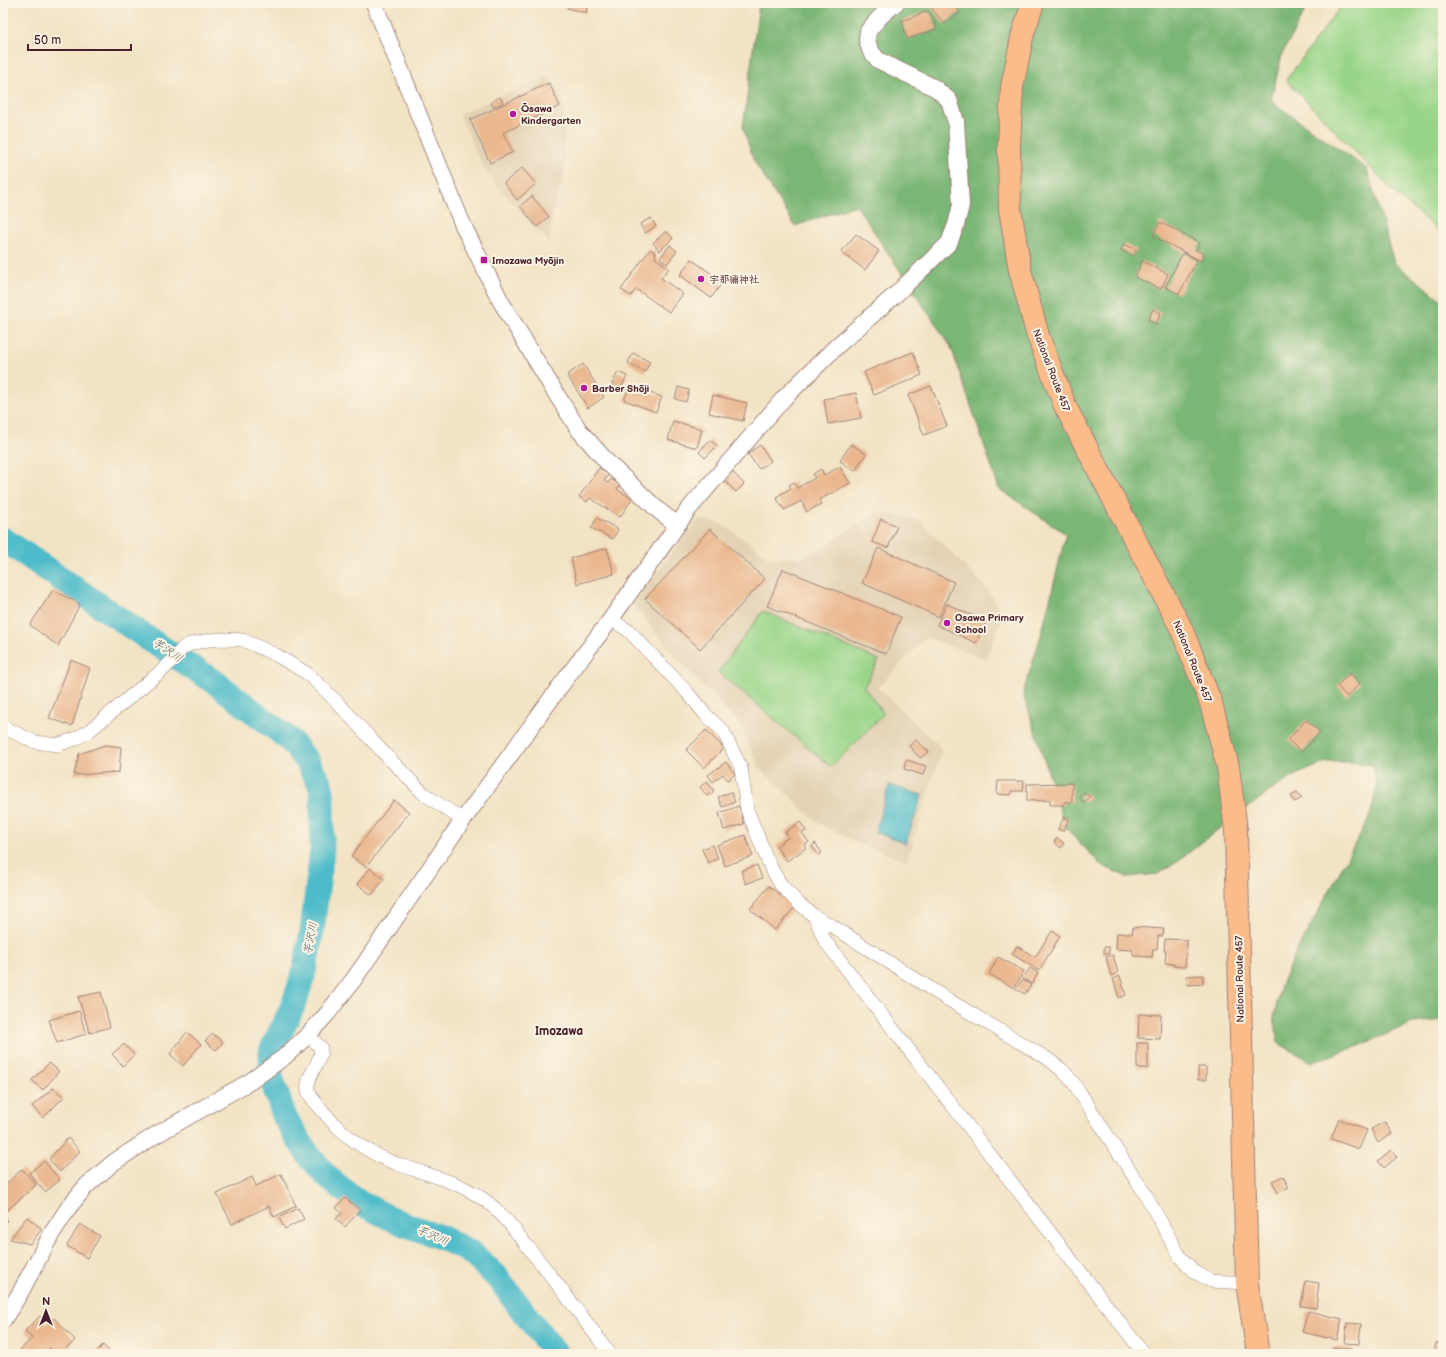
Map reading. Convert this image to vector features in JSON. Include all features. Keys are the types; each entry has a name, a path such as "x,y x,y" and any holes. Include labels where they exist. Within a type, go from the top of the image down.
{"highway":[{"name":"National Route 457","path":"1033,3 1023,33 1012,87 1009,145 1010,209 1020,270 1038,336 1065,406 1181,628 1211,702 1228,768 1236,830 1247,1283 1258,1354"}],"street":[{"path":"374,3 462,223 500,300 579,430 608,462 658,510 677,525"},
{"path":"3,1320 19,1295 52,1233 69,1207 86,1186 114,1162 154,1136 256,1078 284,1057 308,1036 354,979 463,820 611,619 688,510 784,398 838,345 894,296 949,243 956,225 961,205 956,122 949,100 935,88 878,60 870,50 867,40 868,31 880,17 896,3"},
{"path":"611,619 630,632 687,692 705,714 723,731 741,768 747,810 770,866 781,886 814,916 1062,1070 1072,1082 1148,1197 1180,1257 1194,1272 1211,1281 1247,1283"},
{"path":"3,726 35,742 57,745 75,739 89,731 166,667 183,648 190,644 209,640 226,638 243,640 276,655 308,674 336,701 424,794 463,820"},
{"path":"814,916 825,941 1144,1354"},
{"path":"308,1036 321,1048 322,1055 307,1084 308,1092 326,1115 359,1145 377,1155 453,1183 482,1198 492,1206 504,1217 535,1255 610,1354"}],"shaded area":[{"path":"548,76 563,99 565,142 564,178 552,215 550,243 495,184 483,167 459,114"},
{"name":"Osawa Primary School","path":"877,512 919,520 987,589 1003,616 986,659 926,637 878,688 942,749 907,861 861,845 818,823 759,767 738,722 678,660 633,604 699,518 722,524 770,558 806,557"}],"green space":[{"path":"759,3 1309,3 1282,54 1271,101 1367,169 1394,263 1443,301 1443,1020 1412,1023 1359,1046 1312,1062 1278,1043 1274,1016 1281,985 1293,958 1370,816 1377,785 1373,765 1350,762 1327,762 1300,773 1273,789 1177,862 1158,874 1127,877 1101,865 1066,828 1023,693 1042,632 1066,534 999,489 951,347 856,205 795,226 754,161 743,128"},
{"path":"1343,3 1443,3 1443,235 1396,194 1286,80"},
{"path":"763,611 879,660 864,687 884,714 831,767 718,672"}],"water":[{"path":"889,785 922,795 906,843 875,832"}],"building":[{"path":"569,3 588,3 586,13 567,8"},
{"path":"934,3 951,3 960,12 944,24 930,6"},
{"path":"928,11 933,18 937,29 907,39 902,21"},
{"path":"549,83 560,106 503,133 513,152 490,163 470,120"},
{"path":"500,97 503,103 493,107 491,102"},
{"path":"522,168 536,184 517,200 504,183"},
{"path":"532,196 549,217 537,227 520,206"},
{"path":"651,218 656,226 645,233 640,224"},
{"path":"1160,222 1200,243 1196,250 1204,254 1201,261 1153,236"},
{"path":"666,231 673,238 660,251 653,243"},
{"path":"856,234 879,251 865,270 841,252"},
{"path":"1124,244 1137,250 1133,256 1121,250"},
{"path":"670,245 677,251 667,264 660,258"},
{"path":"650,249 656,253 655,258 669,268 661,278 683,294 669,312 636,289 631,296 621,290"},
{"path":"1183,253 1197,260 1179,294 1165,287"},
{"path":"691,259 723,282 711,298 680,275"},
{"path":"1142,261 1168,274 1161,289 1135,277"},
{"path":"1153,309 1161,313 1156,324 1148,320"},
{"path":"913,352 922,375 874,395 864,372"},
{"path":"633,353 650,362 645,372 628,363"},
{"path":"583,364 604,397 588,408 567,375"},
{"path":"618,372 627,376 620,390 611,386"},
{"path":"630,386 662,397 656,412 624,400"},
{"path":"931,386 947,426 924,435 908,395"},
{"path":"678,387 689,390 686,402 675,399"},
{"path":"856,393 861,418 828,424 824,399"},
{"path":"713,395 747,403 743,421 709,413"},
{"path":"673,421 702,429 697,448 668,440"},
{"path":"710,440 717,446 705,458 699,452"},
{"path":"851,444 866,454 855,471 840,461"},
{"path":"760,445 771,461 759,469 748,454"},
{"path":"840,467 850,483 819,500 821,504 807,512 801,501 784,510 776,497 791,488 789,485 794,482 797,488 815,478 813,474 821,469 824,475"},
{"path":"599,468 609,474 604,481 608,483 611,479 620,485 617,489 632,499 620,517 590,498 587,502 579,497"},
{"path":"731,470 744,484 736,492 722,478"},
{"path":"597,518 618,529 613,539 591,528"},
{"path":"881,519 897,526 888,548 872,542"},
{"path":"710,529 765,579 700,649 645,599"},
{"path":"607,548 614,574 577,584 571,558"},
{"path":"878,548 954,582 939,617 862,583"},
{"path":"783,569 901,617 886,654 767,606"},
{"path":"53,590 80,604 58,646 30,625"},
{"path":"947,604 986,622 976,643 937,625"},
{"path":"71,660 90,668 72,726 49,718"},
{"path":"1350,673 1360,683 1347,697 1337,686"},
{"path":"1306,720 1320,732 1302,752 1288,740"},
{"path":"706,730 724,748 704,768 686,750"},
{"path":"916,740 929,752 920,758 909,746"},
{"path":"105,745 121,747 119,772 74,775 79,754"},
{"path":"906,760 926,766 923,775 904,769"},
{"path":"726,762 735,774 728,780 723,774 713,782 708,775"},
{"path":"707,781 714,791 707,796 700,787"},
{"path":"998,781 1024,781 1023,791 1011,791 1011,795 997,794"},
{"path":"1072,783 1072,802 1064,802 1064,805 1050,805 1050,800 1027,801 1027,784"},
{"path":"731,792 735,802 722,807 718,797"},
{"path":"1084,792 1090,797 1084,803 1079,797"},
{"path":"1297,792 1302,798 1295,802 1291,796"},
{"path":"394,800 409,812 366,867 351,856"},
{"path":"739,806 744,824 724,830 719,813"},
{"path":"1064,817 1069,819 1063,831 1058,829"},
{"path":"800,822 806,831 802,833 809,842 804,845 806,848 787,861 776,846 789,837 785,832"},
{"path":"745,835 753,856 725,866 717,845"},
{"path":"1057,838 1064,843 1061,848 1054,842"},
{"path":"815,843 822,853 819,855 812,846"},
{"path":"712,845 718,858 708,863 702,849"},
{"path":"757,865 762,878 746,884 741,871"},
{"path":"370,868 384,879 372,895 357,884"},
{"path":"769,886 795,907 775,930 750,909"},
{"path":"1133,927 1164,929 1163,936 1158,936 1157,949 1153,949 1152,957 1133,956 1133,950 1116,949 1117,933 1132,934"},
{"path":"1052,931 1060,936 1039,971 1012,954 1017,946 1035,957"},
{"path":"1165,939 1187,940 1185,967 1165,963"},
{"path":"1104,947 1109,947 1109,954 1104,954"},
{"path":"1113,955 1118,973 1111,976 1106,957"},
{"path":"998,957 1024,971 1014,988 989,974"},
{"path":"1030,968 1038,973 1032,984 1023,979"},
{"path":"1203,975 1203,984 1187,985 1186,976"},
{"path":"1120,976 1126,995 1119,998 1113,979"},
{"path":"1022,980 1031,985 1025,994 1016,989"},
{"path":"101,992 110,1027 90,1033 78,997"},
{"path":"79,1011 86,1034 57,1043 49,1020"},
{"path":"1139,1014 1161,1015 1160,1039 1138,1038"},
{"path":"187,1032 201,1044 183,1066 170,1054"},
{"path":"213,1034 223,1042 216,1050 205,1041"},
{"path":"1137,1043 1148,1043 1148,1068 1137,1068"},
{"path":"124,1044 134,1055 123,1066 112,1054"},
{"path":"49,1063 59,1071 43,1090 32,1080"},
{"path":"1198,1067 1206,1067 1206,1080 1198,1080"},
{"path":"53,1088 64,1097 43,1118 32,1106"},
{"path":"1339,1119 1367,1130 1359,1149 1331,1139"},
{"path":"1385,1122 1392,1134 1378,1142 1371,1129"},
{"path":"68,1138 80,1151 60,1172 49,1159"},
{"path":"1391,1150 1397,1157 1384,1168 1378,1161"},
{"path":"44,1161 60,1180 45,1192 29,1173"},
{"path":"22,1169 36,1185 5,1212 3,1209 3,1187"},
{"path":"281,1174 296,1206 274,1217 269,1206 232,1224 217,1194 252,1177 256,1186"},
{"path":"1283,1176 1289,1188 1278,1193 1272,1181"},
{"path":"345,1198 360,1210 345,1227 336,1219 342,1213 336,1208"},
{"path":"298,1208 304,1219 285,1229 279,1218"},
{"path":"3,1216 7,1221 3,1224"},
{"path":"27,1217 42,1229 30,1244 10,1239"},
{"path":"80,1224 100,1236 87,1258 67,1246"},
{"path":"1305,1281 1319,1283 1316,1308 1301,1306"},
{"path":"1308,1311 1342,1319 1337,1340 1302,1332"},
{"path":"40,1316 48,1324 54,1318 75,1340 61,1354 56,1354 50,1348 44,1354 16,1354 32,1338 25,1331"},
{"path":"1347,1323 1361,1324 1359,1344 1345,1343"},
{"path":"1436,1343 1443,1345 1443,1353 1434,1351"},
{"path":"103,1345 112,1354 94,1354"},
{"path":"1333,1348 1351,1348 1351,1354 1333,1354"}],"waterway":[{"name":"芋沢川","path":"3,539 150,640 216,683 289,739 307,761 320,784 322,793 322,850 312,931 303,976 293,1006 271,1051 271,1077 285,1118 307,1153 327,1177 360,1203 396,1221 445,1239 470,1252 496,1276 556,1354"}],"place":[{"name":"Ōsawa Kindergarten","path":"513,114"},
{"name":"Imozawa Myōjin","path":"484,260"},
{"name":"宇那禰神社","path":"701,279"},
{"name":"Barber Shōji","path":"584,388"},
{"name":"Osawa Primary School","path":"947,623"}],"district":[{"name":"Imozawa","path":"559,1031"}]}
